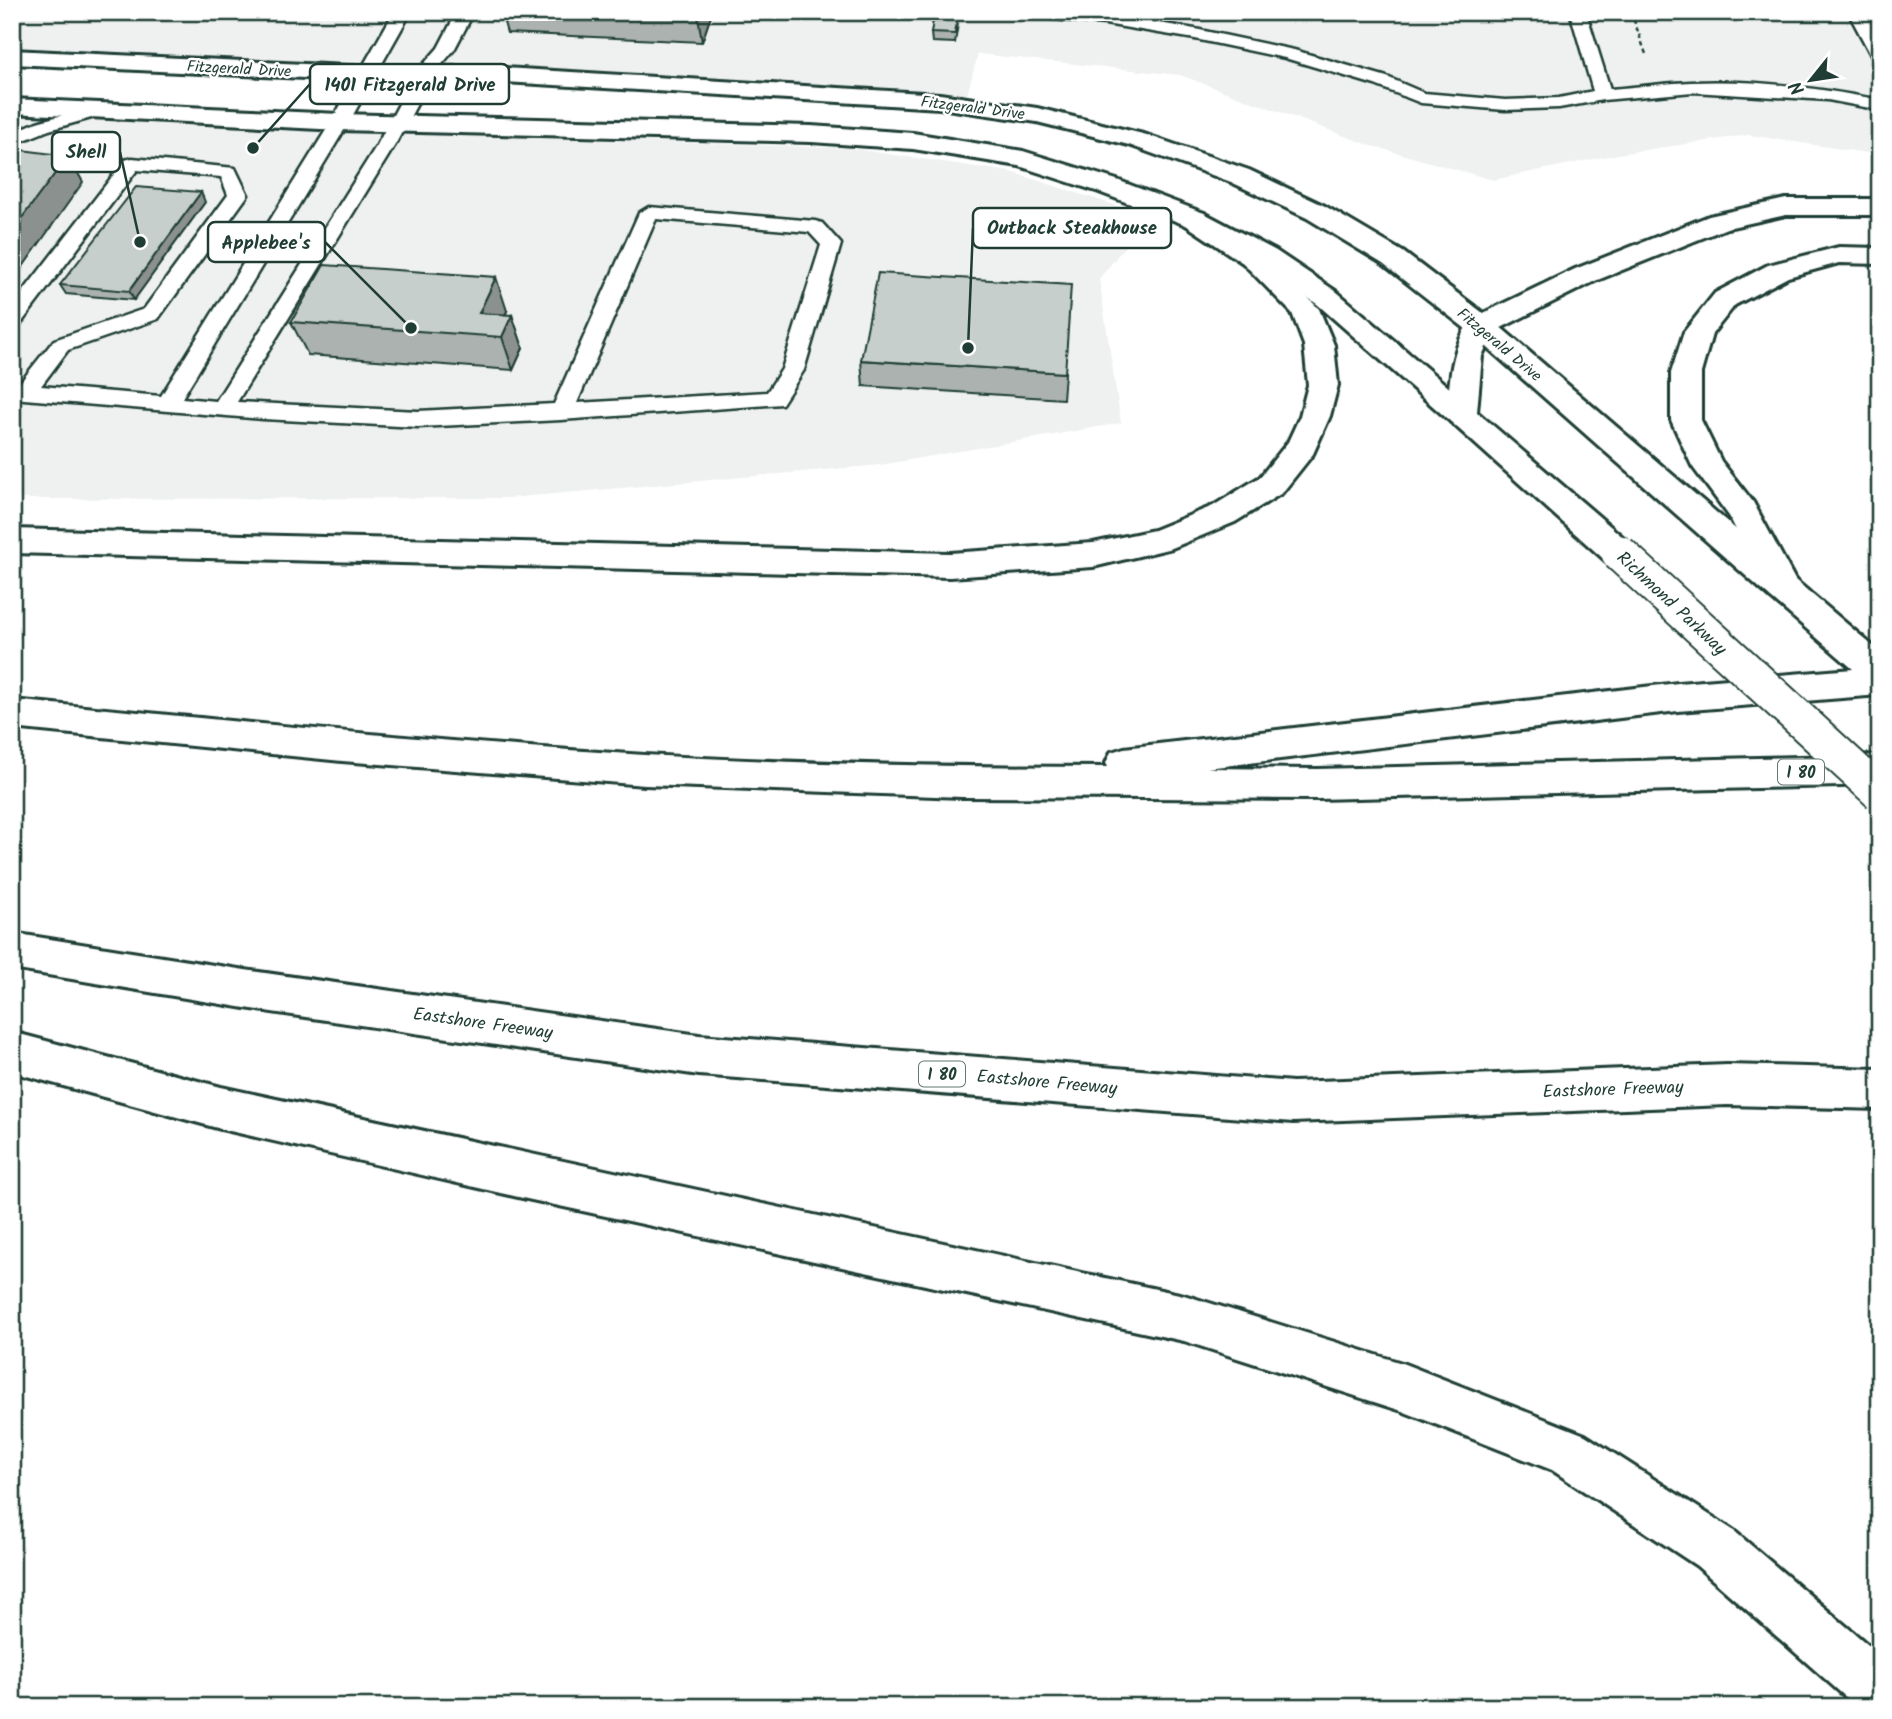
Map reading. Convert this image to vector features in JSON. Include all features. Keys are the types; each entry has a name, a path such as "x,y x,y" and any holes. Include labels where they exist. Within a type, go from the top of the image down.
{"main road":[{"name":"Fitzgerald Drive","path":"12,57 368,74 487,74 788,90 940,102 1037,116 1138,140 1240,176 1316,212 1393,258 1481,326 1783,589"},
{"path":"12,106 340,122 811,134 912,141 1023,159 1108,186 1195,219 1266,257 1327,298 1462,415"},
{"path":"1462,415 1467,356 1481,326 1585,275 1719,222 1786,207 1880,207"},
{"path":"12,541 950,565 1093,555 1160,540 1224,514 1271,485 1302,446 1315,416 1323,385 1319,345 1305,309 1252,257 1195,219"},
{"path":"1880,256 1839,255 1778,271 1725,299 1698,332 1686,373 1686,420 1708,466 1742,510 1783,589 1880,672"},
{"name":"Richmond Parkway","path":"1462,415 1619,553 1880,793"},
{"path":"962,782 1678,697 1880,681"},
{"name":"I 80","path":"12,714 342,747 645,770 962,782 1318,784 1880,770"},
{"name":"Eastshore Freeway","path":"12,951 245,989 699,1055 1293,1102 1727,1085 1880,1089"},
{"path":"12,1052 261,1117 554,1183 1184,1318 1402,1387 1568,1452 1715,1548 1841,1655 1880,1692"}],"lane":[{"path":"167,405 340,122 403,12"},
{"path":"222,409 398,123 424,74 445,50 466,12"},
{"path":"1033,12 1105,19 1195,34 1288,54 1381,81 1421,98 1505,105 1559,103 1603,94 1693,87 1828,95 1880,105"},
{"path":"1578,12 1603,94"},
{"path":"1856,12 1880,55"},
{"path":"12,140 43,126 96,111"},
{"path":"12,321 132,164 228,172 238,195 151,314 61,345 18,392"},
{"path":"18,392 222,409 418,419 561,413 774,399 793,370 831,244 815,228 649,213 561,413"}],"path":[{"path":"1631,12 1649,62"},
{"path":"1744,12 1811,15 1810,12"}],"shaded area":[{"path":"12,12 1880,12 1880,155 1748,135 1618,154 1493,180 1369,145 1180,75 978,54 967,95 904,89 321,67 12,47"},
{"path":"12,106 416,134 847,148 1011,172 1149,216 1099,279 1121,423 880,465 509,498 12,499"}],"building":[{"path":"618,12 699,12 698,16"},
{"path":"934,14 958,15 955,34 931,33"},
{"path":"22,150 68,156 12,231 12,161"},
{"path":"136,187 201,192 129,291 60,285"},
{"path":"324,265 496,277 479,313 512,315 502,337 291,322"},
{"path":"878,273 1071,285 1065,373 861,360"}],"place":[{"name":"1401 Fitzgerald Drive","path":"253,148"},
{"name":"Shell","path":"140,242"},
{"name":"Applebee's","path":"411,328"},
{"name":"Outback Steakhouse","path":"968,348"}]}
